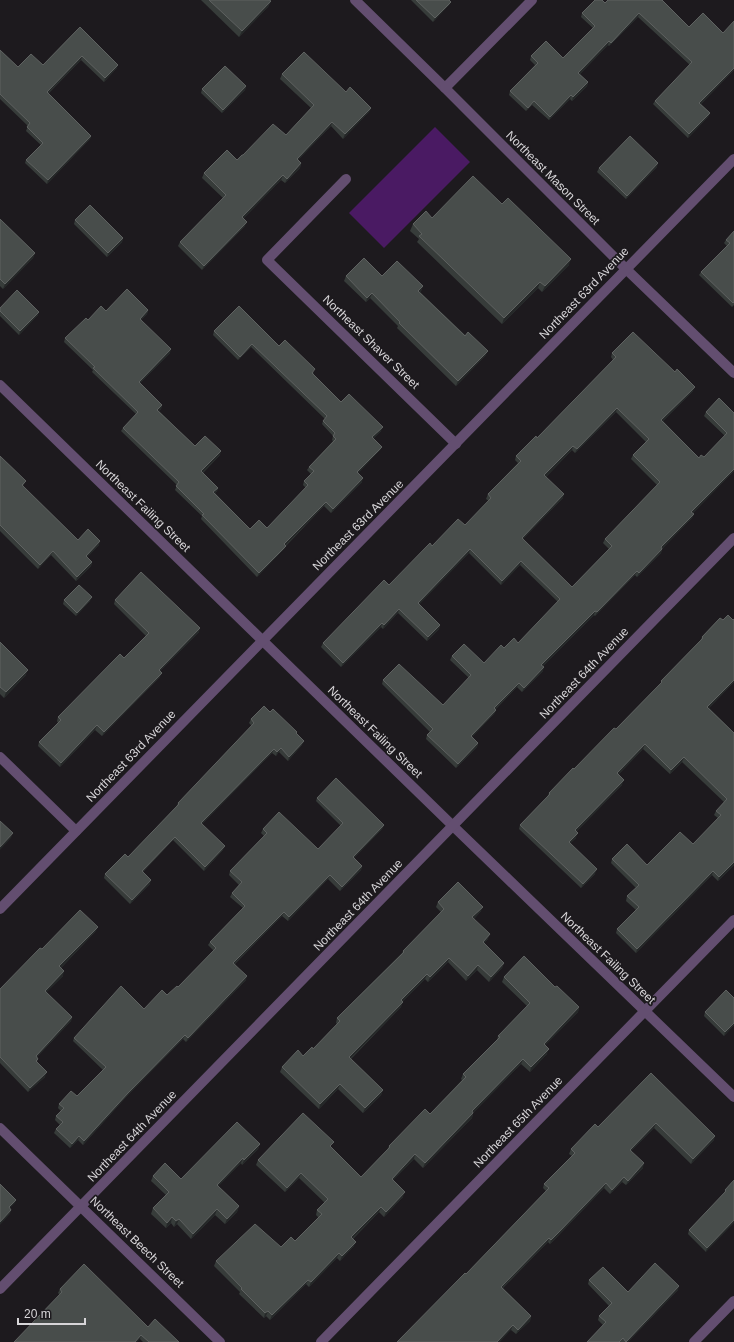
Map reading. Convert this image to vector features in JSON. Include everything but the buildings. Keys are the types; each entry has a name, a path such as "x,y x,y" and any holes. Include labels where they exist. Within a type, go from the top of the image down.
{"street":[{"name":"Northeast Mason Street","path":"355,0 626,269 734,373"},
{"path":"445,88 532,0"},
{"name":"Northeast 63rd Avenue","path":"0,909 734,158"},
{"name":"Northeast Shaver Street","path":"346,179 267,260 456,444"},
{"name":"Northeast Failing Street","path":"0,385 262,641 734,1097"},
{"name":"Northeast 64th Avenue","path":"0,1290 734,538"},
{"path":"0,757 76,831"},
{"name":"Northeast 65th Avenue","path":"321,1342 734,920"},
{"name":"Northeast Beech Street","path":"0,1128 220,1342"},
{"path":"694,1342 734,1301"}],"shaded area":[{"path":"435,127 470,162 384,248 349,213"}]}
